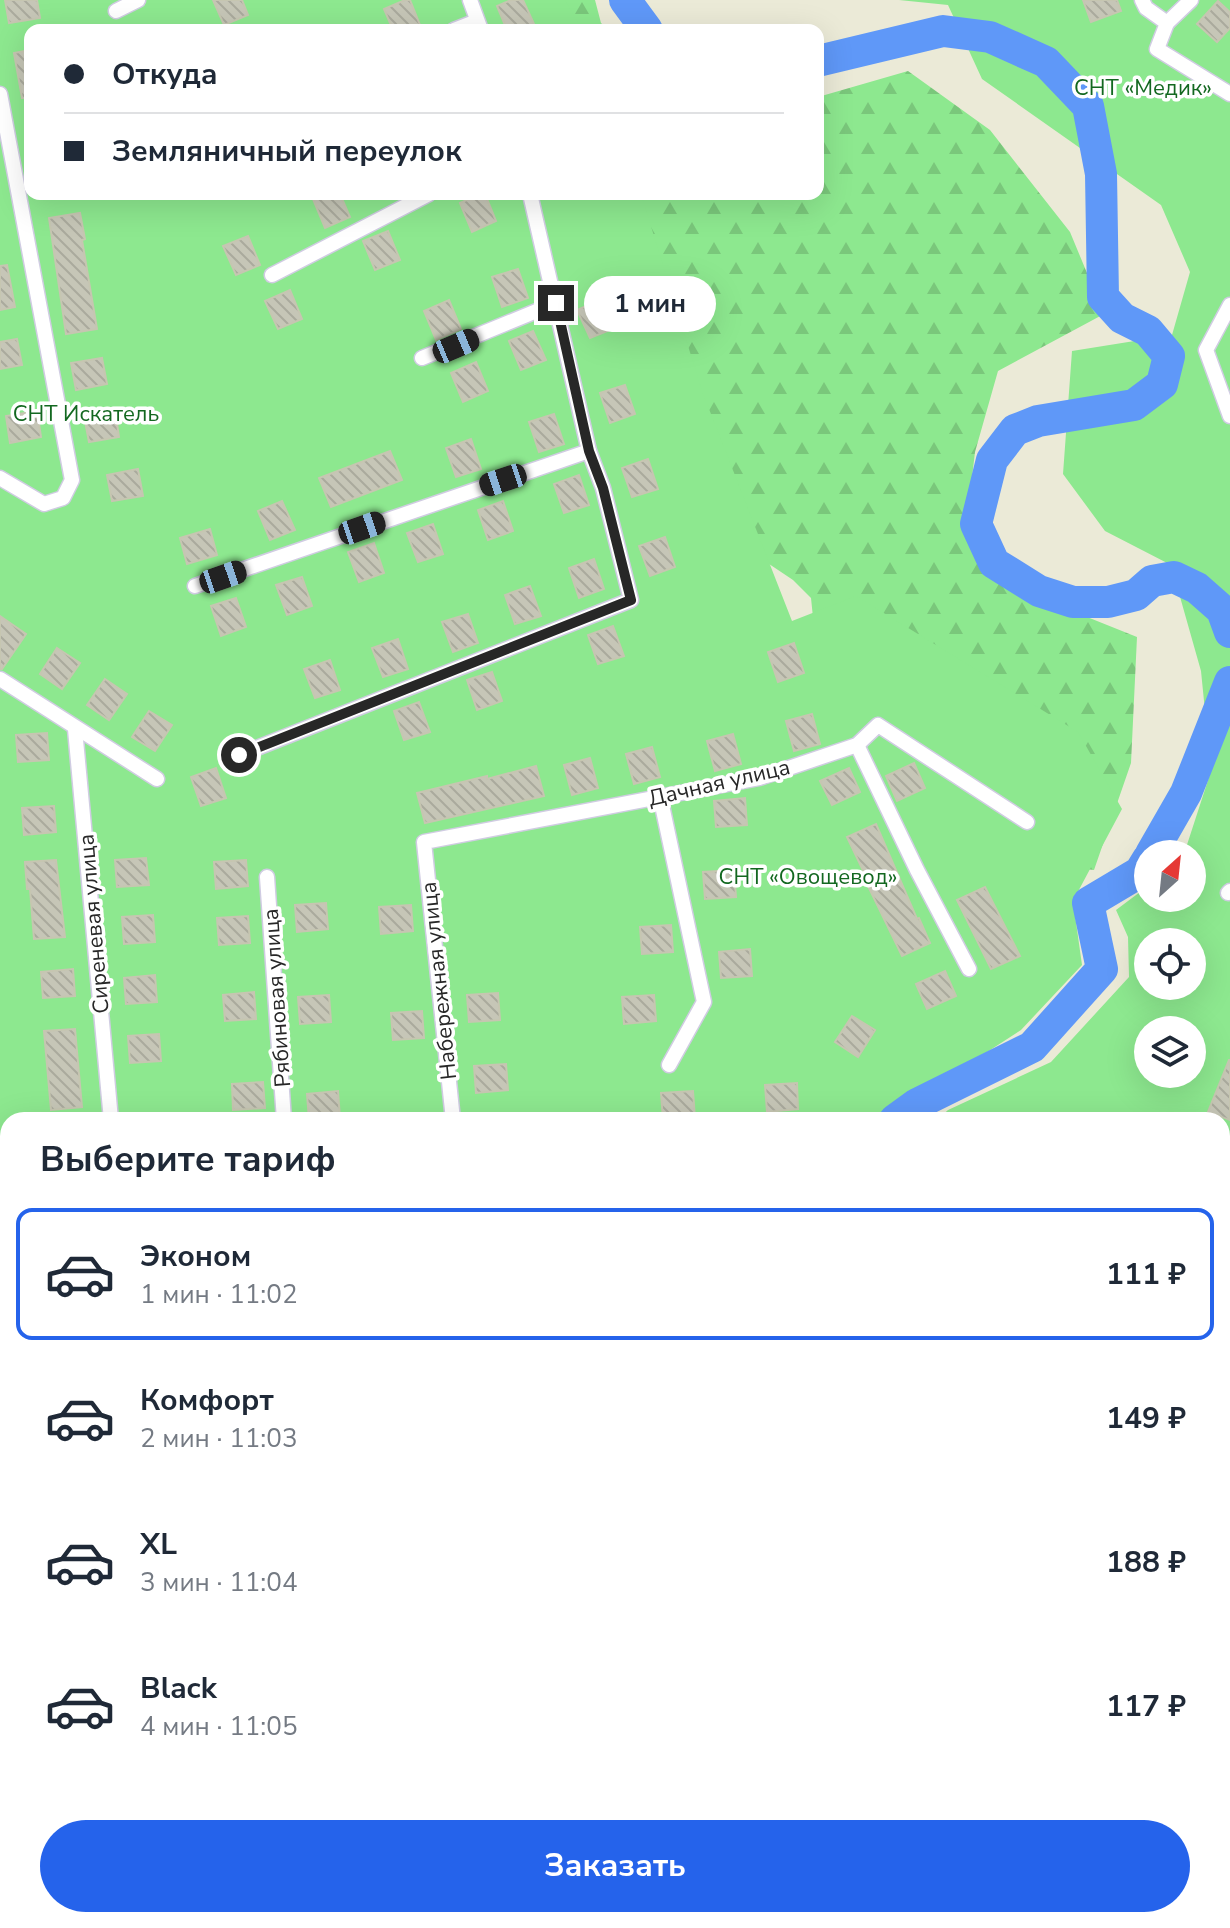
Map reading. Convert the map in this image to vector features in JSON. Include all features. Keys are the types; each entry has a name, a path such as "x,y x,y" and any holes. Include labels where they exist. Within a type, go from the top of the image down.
{"street":[{"path":"116,11 138,0"},
{"path":"470,0 478,24"},
{"path":"1142,0 1146,8 1167,23"},
{"path":"1191,0 1167,23 1157,49 1230,94"},
{"path":"0,94 72,480 63,498 44,504 0,478"},
{"path":"272,275 417,200"},
{"path":"239,755 631,600 603,488 589,451 531,200"},
{"path":"422,358 556,303"},
{"path":"1230,305 1206,350 1230,416"},
{"path":"195,586 589,451"},
{"path":"0,679 157,779"},
{"name":"Дачная улица","path":"424,842 759,778 857,745 878,725 1027,822"},
{"name":"Сиреневая улица","path":"75,729 110,1112"},
{"path":"857,745 969,969"},
{"path":"660,796 704,1002 669,1065"},
{"name":"Набережная улица","path":"424,842 452,1112"},
{"name":"Рябиновая улица","path":"267,877 283,1112"}],"green space":[{"path":"0,0 565,0 579,24 24,24 24,200 643,200 702,391 792,621 856,596 1078,732 1122,809 1073,901 1082,965 1021,1030 894,1112 0,1112"},
{"path":"536,0 595,0 602,24 544,24"},
{"name":"СНТ «Медик»","path":"899,0 1230,0 1230,1112 946,1112 1051,1062 1129,977 1128,937 1116,910 1134,896 1134,912 1206,912 1206,840 1189,840 1211,771 1201,671 1171,565 1105,531 1063,474 1072,351 1172,335 1190,272 1161,205 982,79 948,5"},
{"path":"908,71 990,130 1070,232 1104,314 998,371 975,452 966,529 1005,584 1137,637 1131,763 1094,870 1059,866 819,676 811,598 793,580 739,544 617,200 824,200 824,95"}],"building":[{"path":"5,0 37,0 40,18 9,23"},
{"path":"213,0 242,0 248,15 224,24"},
{"path":"410,0 420,24 390,24 384,9"},
{"path":"511,0 523,0 534,24 504,24 497,6"},
{"path":"1083,0 1117,0 1121,11 1091,22"},
{"path":"1218,1 1230,12 1230,28 1217,42 1197,24"},
{"path":"24,51 24,98 22,98 14,53"},
{"path":"313,200 343,200 350,217 325,228"},
{"path":"487,200 496,221 472,232 460,203"},
{"path":"80,213 97,329 66,334 49,218"},
{"path":"388,231 400,260 375,270 363,241"},
{"path":"248,236 260,265 236,275 223,246"},
{"path":"7,265 15,307 0,310 0,266"},
{"path":"518,269 528,298 502,307 492,277"},
{"path":"290,290 302,319 278,329 265,301"},
{"path":"602,299 615,328 590,338 577,310"},
{"path":"449,300 461,329 436,340 424,311"},
{"path":"533,331 546,360 521,370 509,341"},
{"path":"17,339 22,365 0,369 0,342"},
{"path":"102,358 107,384 76,390 71,363"},
{"path":"476,362 488,391 463,402 451,373"},
{"path":"625,385 635,414 610,423 600,393"},
{"path":"115,410 119,437 89,442 84,416"},
{"path":"37,411 41,437 10,443 6,416"},
{"path":"554,414 564,444 539,452 529,422"},
{"path":"471,439 481,469 456,477 446,448"},
{"path":"390,451 402,480 331,507 319,478"},
{"path":"648,459 658,489 632,497 622,468"},
{"path":"138,469 143,496 112,501 107,475"},
{"path":"579,475 589,505 564,513 554,484"},
{"path":"282,501 295,530 270,540 258,511"},
{"path":"503,501 513,531 488,540 478,510"},
{"path":"433,524 443,554 418,562 407,533"},
{"path":"210,529 217,555 187,564 180,538"},
{"path":"665,537 675,567 650,576 639,546"},
{"path":"374,543 384,573 359,582 348,552"},
{"path":"594,559 604,589 579,598 569,568"},
{"path":"302,577 312,606 287,615 276,585"},
{"path":"530,586 541,616 515,624 505,595"},
{"path":"236,598 246,627 221,636 211,606"},
{"path":"468,614 478,643 453,652 442,622"},
{"path":"0,616 26,634 2,669 0,669"},
{"path":"613,626 624,656 598,664 588,635"},
{"path":"398,639 408,669 383,677 372,648"},
{"path":"794,643 804,673 778,682 768,652"},
{"path":"57,648 80,663 62,689 40,674"},
{"path":"330,660 340,690 315,698 304,669"},
{"path":"492,672 502,701 477,710 467,680"},
{"path":"105,679 127,694 109,720 87,705"},
{"path":"419,702 430,732 404,740 394,711"},
{"path":"149,711 172,725 155,751 132,737"},
{"path":"812,714 820,744 794,751 786,721"},
{"path":"47,733 49,760 18,762 16,735"},
{"path":"733,734 741,764 715,771 707,741"},
{"path":"652,747 660,777 634,784 626,754"},
{"path":"590,758 598,788 572,795 564,765"},
{"path":"914,763 925,788 897,801 886,776"},
{"path":"536,766 544,796 425,823 417,793"},
{"path":"216,768 226,798 201,806 191,777"},
{"path":"849,768 860,792 832,805 820,781"},
{"path":"745,798 747,825 716,827 714,801"},
{"path":"54,806 56,832 24,835 22,808"},
{"path":"876,824 930,943 902,956 847,837"},
{"path":"146,858 149,885 117,887 115,860"},
{"path":"56,860 65,937 34,939 25,862"},
{"path":"246,860 248,886 216,889 214,862"},
{"path":"734,870 736,897 705,899 703,872"},
{"path":"985,887 1020,956 991,969 957,900"},
{"path":"326,903 328,929 297,932 295,905"},
{"path":"411,905 413,931 381,934 379,907"},
{"path":"153,915 155,942 124,944 122,917"},
{"path":"248,916 250,943 219,945 217,918"},
{"path":"671,925 673,952 642,954 640,927"},
{"path":"750,949 752,976 721,978 719,952"},
{"path":"73,969 75,996 43,998 41,972"},
{"path":"945,971 956,996 927,1009 916,984"},
{"path":"155,975 157,1002 126,1004 124,978"},
{"path":"254,992 256,1019 225,1021 223,995"},
{"path":"498,993 500,1020 469,1022 467,995"},
{"path":"329,995 331,1022 300,1024 298,997"},
{"path":"654,995 656,1021 624,1024 622,997"},
{"path":"422,1011 424,1038 393,1040 391,1013"},
{"path":"852,1016 875,1030 858,1057 835,1042"},
{"path":"75,1029 82,1107 51,1110 44,1031"},
{"path":"159,1034 161,1061 130,1063 128,1036"},
{"path":"1229,1060 1230,1060 1230,1112 1208,1112"},
{"path":"506,1064 508,1090 476,1093 474,1066"},
{"path":"263,1082 265,1108 233,1110 232,1084"},
{"path":"797,1083 798,1109 767,1112 765,1085"},
{"path":"338,1091 340,1112 308,1112 307,1094"},
{"path":"693,1091 695,1112 662,1112 661,1093"}],"waterway":[{"path":"625,0 643,24"},
{"path":"824,60 943,31 990,37 1046,62 1088,106 1101,174 1103,297 1122,318 1148,331 1169,356 1162,384 1134,405 1038,421 1015,430 992,460 976,524 994,563 1039,591 1073,602 1108,602 1136,595 1152,581 1174,577 1197,588 1222,610 1230,632"},
{"path":"1159,840 1186,793 1230,682"},
{"path":"906,1112 1032,1047 1102,969 1088,903 1134,876"}],"route":[{"path":"239,755 631,600 596,463 589,451 556,303"}],"park label":[{"name":"СНТ Искатель","path":"86,413"},
{"name":"СНТ «Овощевод»","path":"808,876"}]}
